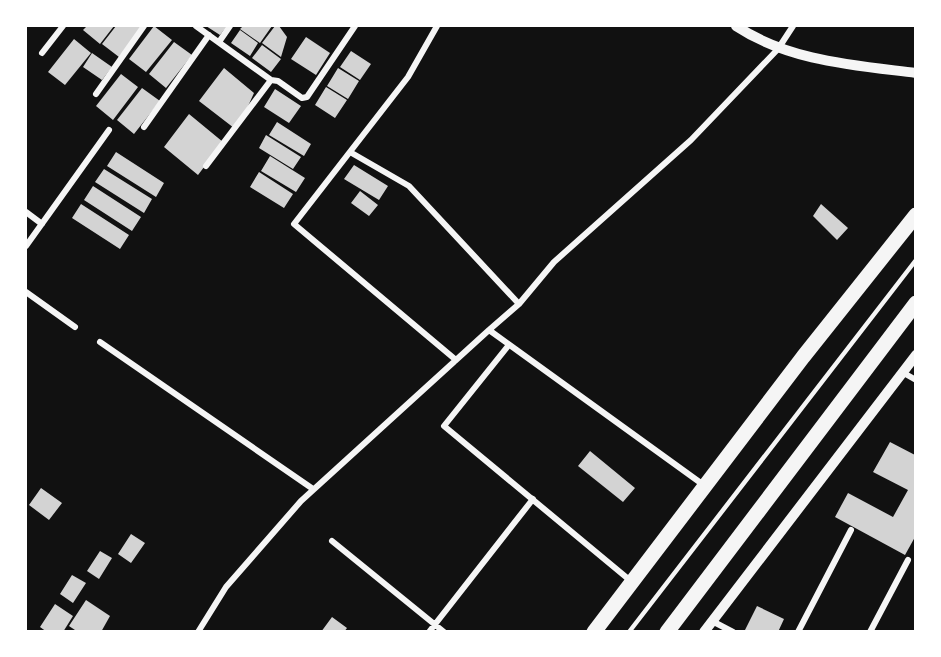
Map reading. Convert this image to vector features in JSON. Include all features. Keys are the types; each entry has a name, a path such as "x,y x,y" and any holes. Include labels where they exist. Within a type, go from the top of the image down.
{"main road":[{"path":"594,632 915,215"},
{"path":"667,632 915,303"}],"street":[{"path":"42,53 63,26"},
{"path":"96,94 144,26"},
{"path":"196,26 271,80 278,81 302,98 307,97 356,26"},
{"path":"219,42 230,26"},
{"path":"437,26 408,77 294,224 456,360"},
{"path":"736,26 778,49 833,62 915,73"},
{"path":"198,632 226,586 313,489 519,304 554,262 691,140 778,49 793,26"},
{"path":"144,127 209,35"},
{"path":"207,166 271,80"},
{"path":"26,246 109,130"},
{"path":"350,152 409,186 519,304"},
{"path":"26,212 42,224"},
{"path":"26,292 75,327"},
{"path":"489,330 508,346 705,486"},
{"path":"100,342 313,489"},
{"path":"508,346 444,426 632,582"},
{"path":"704,632 915,355"},
{"path":"902,372 915,380"},
{"path":"429,632 532,499"},
{"path":"798,632 851,530"},
{"path":"332,541 444,632"},
{"path":"870,632 908,560"},
{"path":"712,621 733,632"}],"lane":[{"path":"629,632 915,260"}],"building":[{"path":"87,26 114,26 100,44 83,30"},
{"path":"116,26 144,26 119,57 102,44"},
{"path":"154,26 172,40 146,72 129,59"},
{"path":"206,26 227,26 220,35"},
{"path":"243,26 272,26 260,43 240,29"},
{"path":"275,26 279,26 287,37 281,57 262,43"},
{"path":"240,30 258,43 250,56 231,43"},
{"path":"306,37 330,53 316,75 291,59"},
{"path":"74,39 91,53 65,85 48,72"},
{"path":"174,42 192,55 166,88 149,74"},
{"path":"262,45 281,59 271,72 252,58"},
{"path":"351,51 371,64 360,80 340,67"},
{"path":"92,53 112,67 102,80 83,67"},
{"path":"224,68 254,93 244,115 234,128 199,101"},
{"path":"338,68 359,81 348,99 327,86"},
{"path":"121,74 138,87 113,120 96,106"},
{"path":"326,87 347,100 335,118 315,105"},
{"path":"142,88 160,101 134,134 117,120"},
{"path":"275,89 301,106 289,123 264,107"},
{"path":"189,114 223,142 198,175 164,147"},
{"path":"277,122 311,144 304,156 269,135"},
{"path":"266,135 301,157 293,169 259,148"},
{"path":"116,152 164,183 156,197 107,166"},
{"path":"270,156 305,178 296,192 261,171"},
{"path":"354,165 388,186 379,200 344,179"},
{"path":"104,169 152,199 144,213 95,182"},
{"path":"259,172 293,194 284,208 250,187"},
{"path":"93,186 141,217 132,231 84,200"},
{"path":"360,191 378,205 369,216 351,203"},
{"path":"81,204 129,235 120,249 72,218"},
{"path":"821,204 848,228 837,240 813,216"},
{"path":"890,442 915,455 915,537 905,555 835,517 848,493 893,517 908,490 873,472"},
{"path":"590,451 635,488 623,502 578,466"},
{"path":"41,488 62,503 49,520 29,505"},
{"path":"131,534 145,543 131,563 118,554"},
{"path":"100,551 112,558 99,579 87,571"},
{"path":"72,575 86,583 73,603 60,594"},
{"path":"86,600 110,616 101,632 78,632 69,626"},
{"path":"55,604 73,616 63,632 47,632 40,627"},
{"path":"757,606 784,619 778,632 744,632"},
{"path":"332,617 347,628 344,632 321,632"}]}
